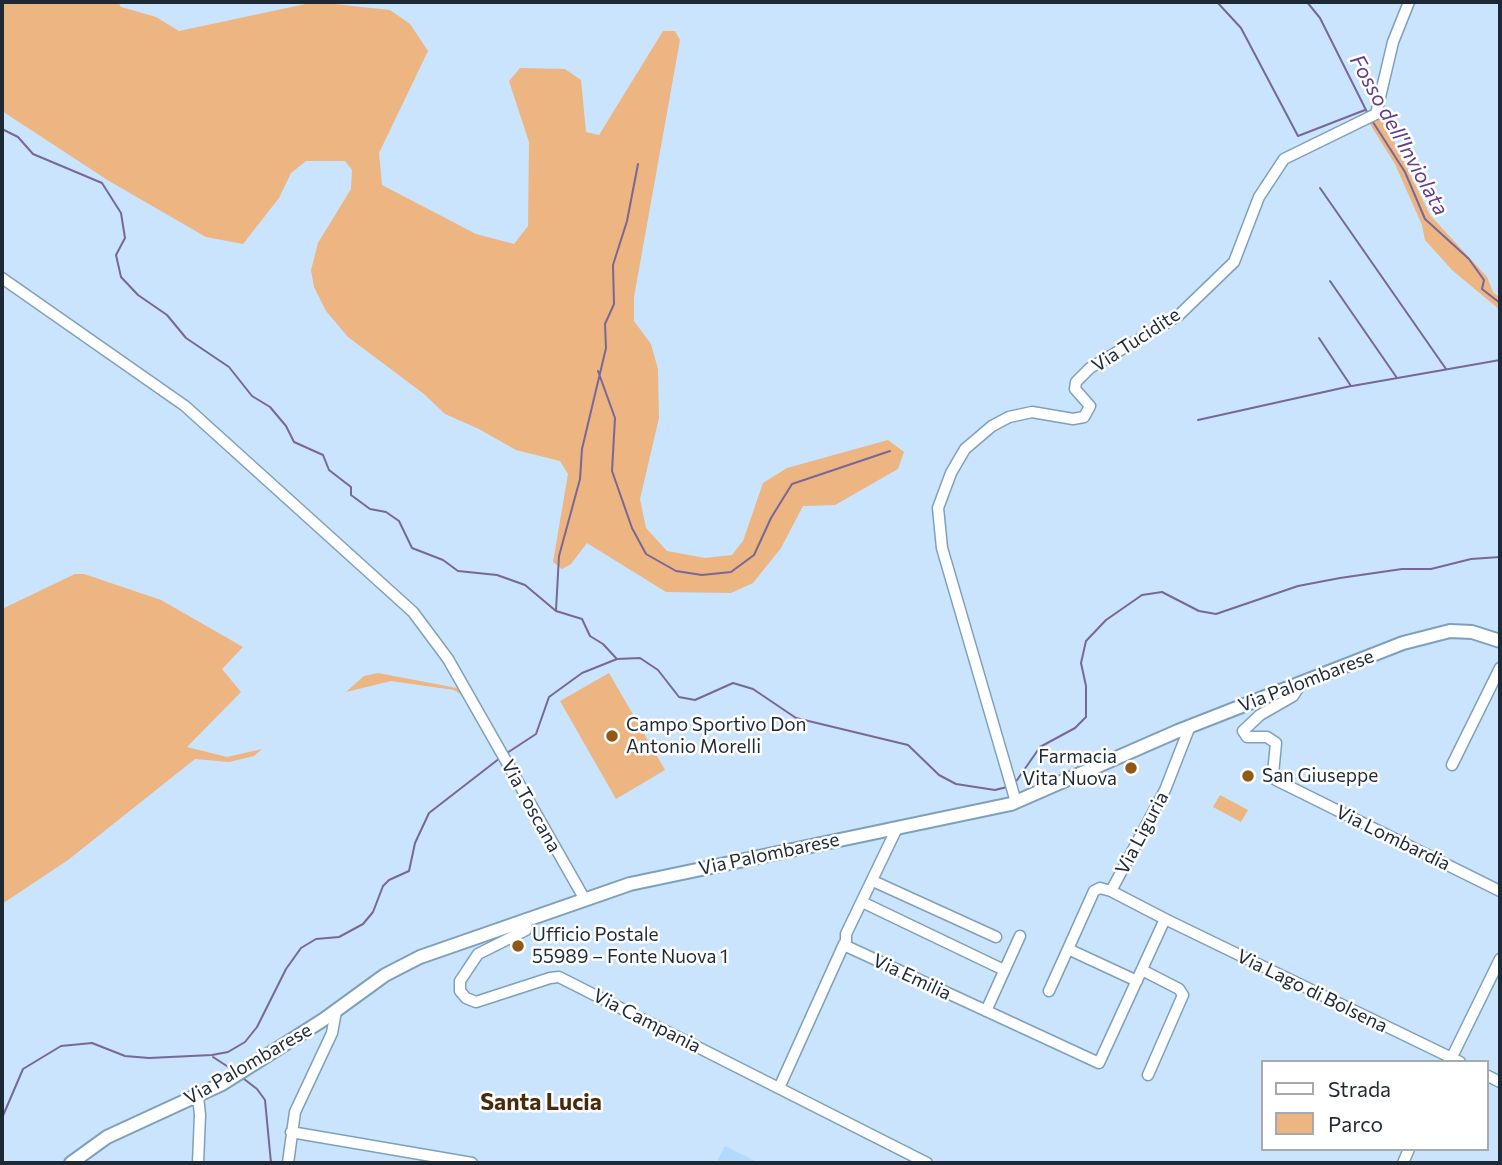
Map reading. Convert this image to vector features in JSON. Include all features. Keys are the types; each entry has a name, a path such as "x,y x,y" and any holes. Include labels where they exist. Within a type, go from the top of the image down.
{"main road":[{"name":"Via Palombarese","path":"71,1163 101,1140 198,1096 314,1025 402,965 526,919 584,898 660,877 897,828 1014,798 1302,681 1404,643 1440,633 1466,632 1500,641"}],"street":[{"name":"Via Tucidite","path":"1014,798 942,548 938,508 951,473 965,449 992,426 1009,417 1032,412 1073,419 1084,417 1090,405 1076,389 1076,382 1090,368 1178,316 1234,262 1259,197 1284,159 1369,117 1379,106 1381,82 1409,2"},
{"name":"Via Toscana","path":"2,278 185,406 405,604 428,629 448,660 584,898"},
{"path":"1452,765 1500,668"},
{"name":"Via Lombardia","path":"1302,681 1293,696 1260,715 1243,731 1247,737 1267,737 1274,741 1277,747 1273,774 1276,780 1500,891"},
{"name":"Via Liguria","path":"1165,919 1111,891 1170,780 1190,726"},
{"path":"779,1088 844,944 846,934 897,828"},
{"path":"873,881 996,937"},
{"path":"1049,991 1094,891 1100,888 1111,891"},
{"path":"862,902 1004,970"},
{"name":"Via Campania","path":"526,919 527,930 478,954 460,981 460,991 466,998 476,1002 559,977 927,1163"},
{"path":"1068,949 1137,981 1165,919"},
{"name":"Via Lago di Bolsena","path":"1165,919 1454,1060"},
{"path":"986,1011 1020,936"},
{"name":"Via Emilia","path":"844,944 1099,1063 1137,981"},
{"path":"1454,1060 1500,959"},
{"path":"1142,970 1179,989 1183,995 1148,1075"},
{"path":"288,1163 297,1106 333,1029 336,1010"},
{"path":"314,1025 326,1045"},
{"path":"198,1096 198,1163"},
{"path":"291,1132 472,1163"}],"shaded area":[{"path":"725,1146 759,1163 716,1163"}],"green space":[{"path":"2,2 118,2 121,7 156,17 179,31 315,2 390,10 410,24 428,51 379,153 382,185 476,234 514,244 528,226 529,142 509,81 520,68 565,69 581,80 586,132 599,135 663,31 675,31 680,40 634,297 634,321 651,344 658,369 659,418 640,499 646,528 667,551 705,558 732,555 743,541 763,483 787,468 888,440 904,452 898,469 835,505 803,506 781,548 753,583 731,593 666,592 587,543 571,564 562,569 553,562 568,474 560,461 516,450 445,414 424,394 348,337 326,311 314,287 311,270 318,243 351,189 352,170 345,161 306,161 291,173 279,198 243,244 206,237 109,181 2,111"},
{"path":"1379,116 1430,215 1487,277 1493,292 1500,298 1500,310 1452,270 1425,240 1422,225 1395,164 1368,121"},
{"path":"75,574 84,574 161,600 243,647 222,669 241,692 187,747 227,757 262,749 254,756 229,762 195,759 68,860 2,904 2,609"},
{"path":"378,673 457,688 462,695 454,690 391,681 346,692 364,676"},
{"name":"Campo Sportivo Don Antonio Morelli","path":"609,673 665,770 616,799 560,701"},
{"path":"1220,795 1248,810 1241,822 1213,807"}],"waterway":[{"path":"1217,2 1241,28 1298,136 1365,110"},
{"name":"Fosso dell'Inviolata","path":"1307,2 1320,18 1368,114"},
{"name":"Fosso dell'Inviolata","path":"1371,119 1405,172 1425,219 1469,259 1484,280 1482,289 1500,303"},
{"path":"2,129 18,137 33,154 102,183 121,213 125,238 116,255 121,277 138,295 167,315 186,338 229,367 252,396 270,407 286,426 294,442 323,455 329,470 351,487 351,495 370,509 386,512 399,521 412,548 443,560 458,571 497,575 525,585 556,611 582,619 590,636 603,644 616,658"},
{"path":"556,610 559,556 580,479 582,449 606,348 605,324 614,304 613,265 627,221 638,164"},
{"path":"1320,188 1446,369"},
{"path":"1330,281 1397,378"},
{"path":"1198,420 1351,386 1319,338"},
{"path":"1352,386 1500,360"},
{"path":"598,371 615,418 612,471 632,528 646,554 676,571 702,575 731,572 754,555 771,518 792,484 890,451"},
{"path":"1015,783 1040,747 1075,728 1086,717 1086,686 1081,663 1086,641 1106,620 1142,595 1162,592 1199,611 1216,614 1298,586 1402,569 1431,569 1471,559 1500,557"},
{"path":"507,753 536,734 549,697 582,673 617,659 640,658 658,670 679,697 695,700 733,683 753,689 796,718 908,745 939,775 956,784 995,790 1007,787"},
{"path":"2,1118 23,1069 61,1046 92,1043 125,1056 149,1058 212,1055 228,1052 245,1042 257,1027 286,969 301,948 316,939 339,937 363,924 373,912 383,886 389,880 409,871 415,843 429,813 500,758"},
{"path":"213,1057 233,1070"},
{"path":"244,1079 257,1089 265,1100 271,1163"}],"place":[{"name":"Campo Sportivo Don Antonio Morelli","path":"612,736"},
{"name":"Farmacia Vita Nuova","path":"1131,768"},
{"name":"San Giuseppe","path":"1248,776"},
{"name":"Ufficio Postale 55989 – Fonte Nuova 1","path":"518,946"}],"district":[{"name":"Santa Lucia","path":"541,1102"}]}
